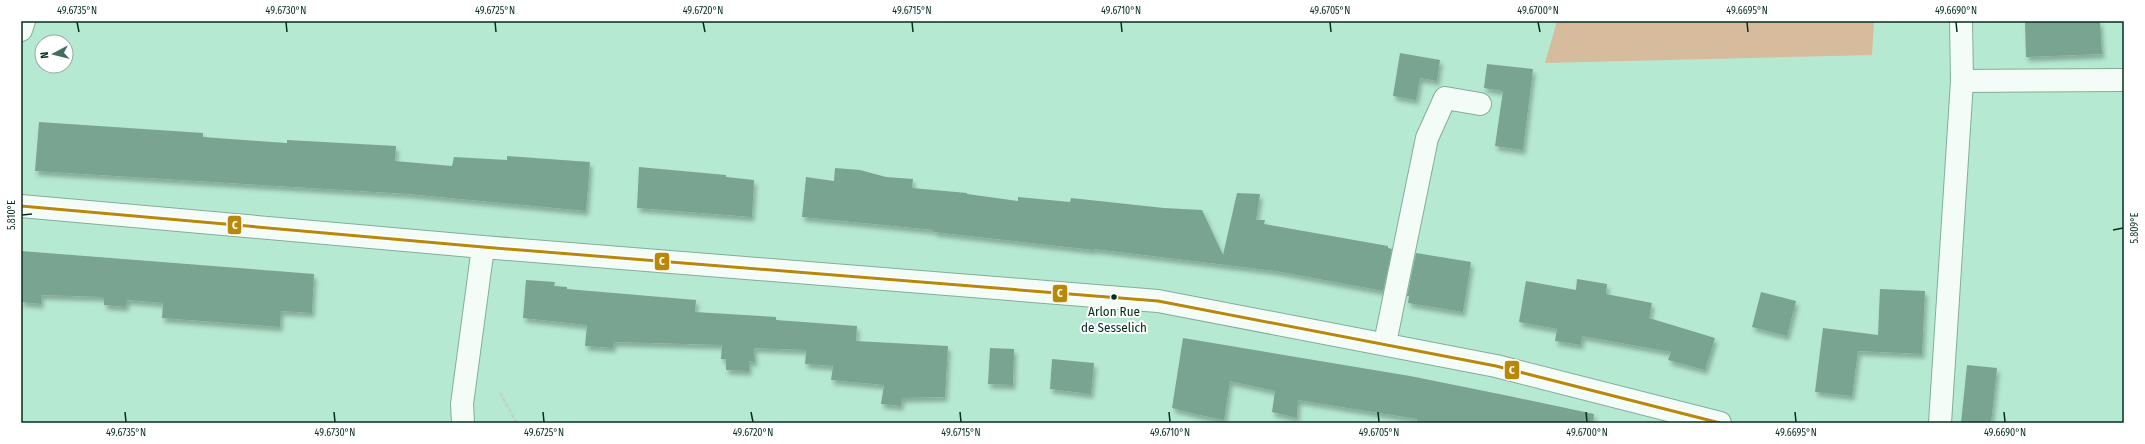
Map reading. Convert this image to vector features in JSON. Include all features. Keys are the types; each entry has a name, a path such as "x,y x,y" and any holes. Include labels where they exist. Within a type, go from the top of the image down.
{"street":[{"path":"21,30 24,21"},
{"path":"1940,423 1962,81 1961,21"},
{"path":"1962,81 2124,80"},
{"path":"1385,343 1427,138 1445,98 1480,104"},
{"path":"21,206 483,247 1158,301 1385,343 1496,366 1720,423"},
{"path":"462,423 462,404 483,247"}],"path":[{"path":"500,393 517,423"}],"shaded area":[{"path":"1557,21 1874,21 1872,55 1545,63"}],"building":[{"path":"2025,21 2100,21 2102,54 2026,57"},
{"path":"1400,53 1440,60 1437,81 1420,78 1416,100 1393,96"},
{"path":"1487,64 1533,69 1523,150 1495,146 1503,91 1484,88"},
{"path":"39,122 203,133 203,137 287,143 287,140 396,146 395,161 452,166 454,157 507,160 507,156 590,162 586,211 408,194 35,171"},
{"path":"639,167 726,175 726,177 754,180 752,217 637,208"},
{"path":"835,168 860,170 886,177 913,179 912,188 967,193 1018,201 1018,197 1070,202 1071,198 1164,208 1202,210 1223,255 1237,193 1260,194 1256,220 1265,220 1264,224 1388,246 1388,248 1392,249 1383,291 1276,271 1094,249 934,232 934,230 802,217 806,177 834,181"},
{"path":"21,251 314,274 312,313 281,311 280,327 162,318 163,303 127,300 126,307 104,305 104,297 41,295 41,304 21,302"},
{"path":"1416,253 1471,262 1463,312 1408,303 1409,296 1407,296"},
{"path":"1577,279 1607,284 1606,294 1652,303 1649,318 1715,338 1705,370 1668,360 1671,352 1582,336 1581,345 1555,341 1557,329 1519,322 1526,281 1576,290"},
{"path":"526,280 555,282 554,286 567,287 567,289 696,300 695,312 776,317 776,320 857,326 856,341 948,346 945,397 902,398 901,406 881,404 884,385 831,380 833,366 805,364 806,350 754,348 755,362 749,361 749,371 726,370 726,359 721,359 722,345 614,342 613,348 585,346 587,325 523,318"},
{"path":"1880,289 1925,291 1922,354 1858,351 1852,396 1815,392 1823,328 1878,335"},
{"path":"1761,292 1796,301 1787,336 1752,327"},
{"path":"1183,338 1410,376 1509,396 1594,414 1593,423 1416,423 1417,419 1298,400 1297,418 1272,412 1275,391 1230,381 1224,420 1195,414 1172,408"},
{"path":"990,348 1014,349 1013,385 988,384"},
{"path":"1052,359 1094,363 1091,394 1050,389"},
{"path":"1967,365 1997,368 1991,423 1961,423"}],"transit line":[{"name":"C","path":"21,206 483,247 1158,301 1496,366 1720,423"}],"place":[{"name":"Arlon Rue de Sesselich","path":"1114,297"}]}
